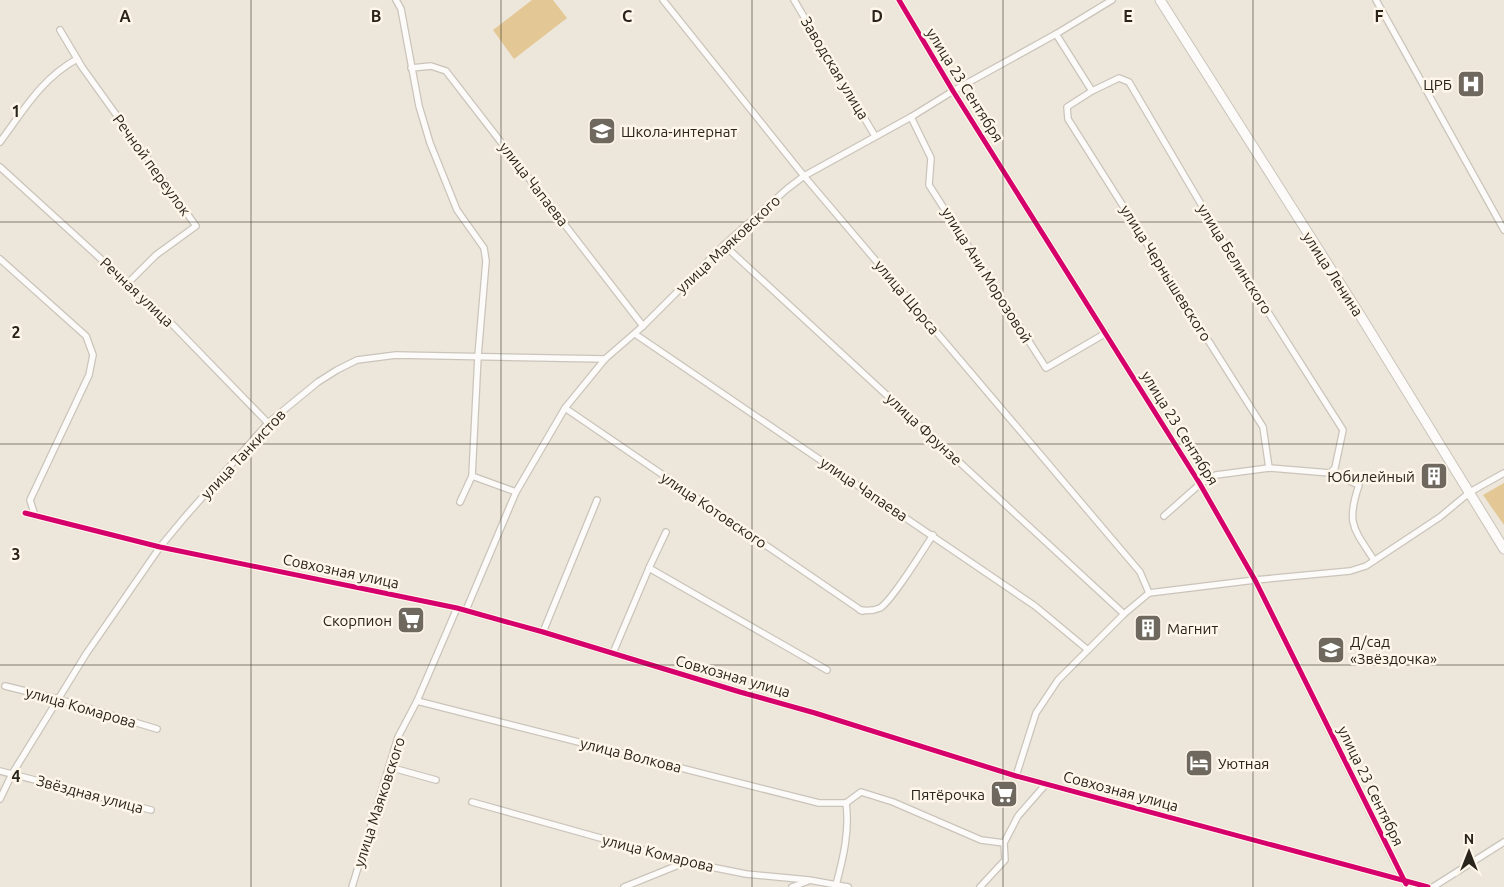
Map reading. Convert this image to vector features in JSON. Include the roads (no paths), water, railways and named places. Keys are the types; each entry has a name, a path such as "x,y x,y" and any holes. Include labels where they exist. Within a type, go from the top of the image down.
{"main road":[{"name":"улица Ленина","path":"1160,0 1360,315 1504,549"}],"street":[{"path":"396,0 401,9 419,106 430,143 457,210 484,248 486,261 478,356 472,476 460,502"},
{"name":"улица Щорса","path":"663,0 804,176 1140,572 1149,593"},
{"name":"Заводская улица","path":"794,0 875,136"},
{"name":"улица 23 Сентября","path":"899,0 953,90 1200,484 1255,580 1407,887"},
{"name":"улица Маяковского","path":"466,610 516,492 565,408 605,359 644,326 724,245 804,176 911,116 953,90 1056,34 1112,0"},
{"path":"1376,0 1504,230"},
{"name":"Речной переулок","path":"60,30 77,59 196,226 156,255 129,282"},
{"path":"1056,34 1092,90"},
{"path":"0,142 40,88 61,67 77,59"},
{"name":"улица Чапаева","path":"411,68 431,66 446,71 644,326"},
{"name":"улица Белинского","path":"1092,90 1119,78 1130,82 1221,238 1343,430 1335,468 1330,473"},
{"name":"улица Чернышевского","path":"1092,90 1067,107 1068,119 1263,427 1269,468"},
{"name":"улица Ани Морозовой","path":"911,116 931,158 929,184 1046,368 1106,333"},
{"name":"Речная улица","path":"0,167 129,282 268,423"},
{"name":"улица Фрунзе","path":"724,245 1124,614"},
{"path":"0,259 86,336 93,355 89,375 30,500 35,516"},
{"name":"улица Чапаева","path":"635,334 933,535 1034,606 1088,650"},
{"name":"улица Танкистов","path":"0,799 12,774 86,654 160,547 268,423 318,382 357,360 396,355 605,359"},
{"name":"улица Котовского","path":"565,408 861,610 870,611 881,607 893,596 933,535"},
{"path":"1164,516 1200,484 1216,476 1269,468 1330,473 1358,485 1351,514 1354,531 1374,560"},
{"path":"1016,776 1036,713 1058,680 1124,614 1149,593 1350,571 1366,566 1440,517 1470,492 1504,473"},
{"path":"472,476 516,492"},
{"path":"543,632 597,500"},
{"name":"Совхозная улица","path":"24,513 160,547 466,610 815,713 1016,776 1428,887"},
{"path":"613,653 666,532"},
{"path":"649,568 827,670"},
{"name":"улица Маяковского","path":"352,887 398,736 417,701 457,608"},
{"name":"улица Комарова","path":"5,686 58,699 157,729"},
{"name":"улица Волкова","path":"417,701 819,804 846,803"},
{"path":"389,767 436,780"},
{"name":"Звёздная улица","path":"0,771 151,810"},
{"path":"980,887 1005,860 1004,843 1018,816 1046,784"},
{"path":"836,885 844,859 846,803 861,792 893,802 981,840 1004,843"},
{"name":"улица Комарова","path":"472,802 686,862 746,874 809,880 848,887"},
{"path":"1433,887 1504,842"},
{"path":"624,887 686,862"},
{"path":"792,887 809,880"}],"place":[{"name":"ЦРБ","path":"1471,84"},
{"name":"Школа-интернат","path":"602,131"},
{"name":"Юбилейный","path":"1434,476"},
{"name":"Скорпион","path":"411,620"},
{"name":"Магнит","path":"1148,628"},
{"name":"Д/сад «Звёздочка»","path":"1331,650"},
{"name":"Уютная","path":"1199,763"},
{"name":"Пятёрочка","path":"1004,794"}]}
